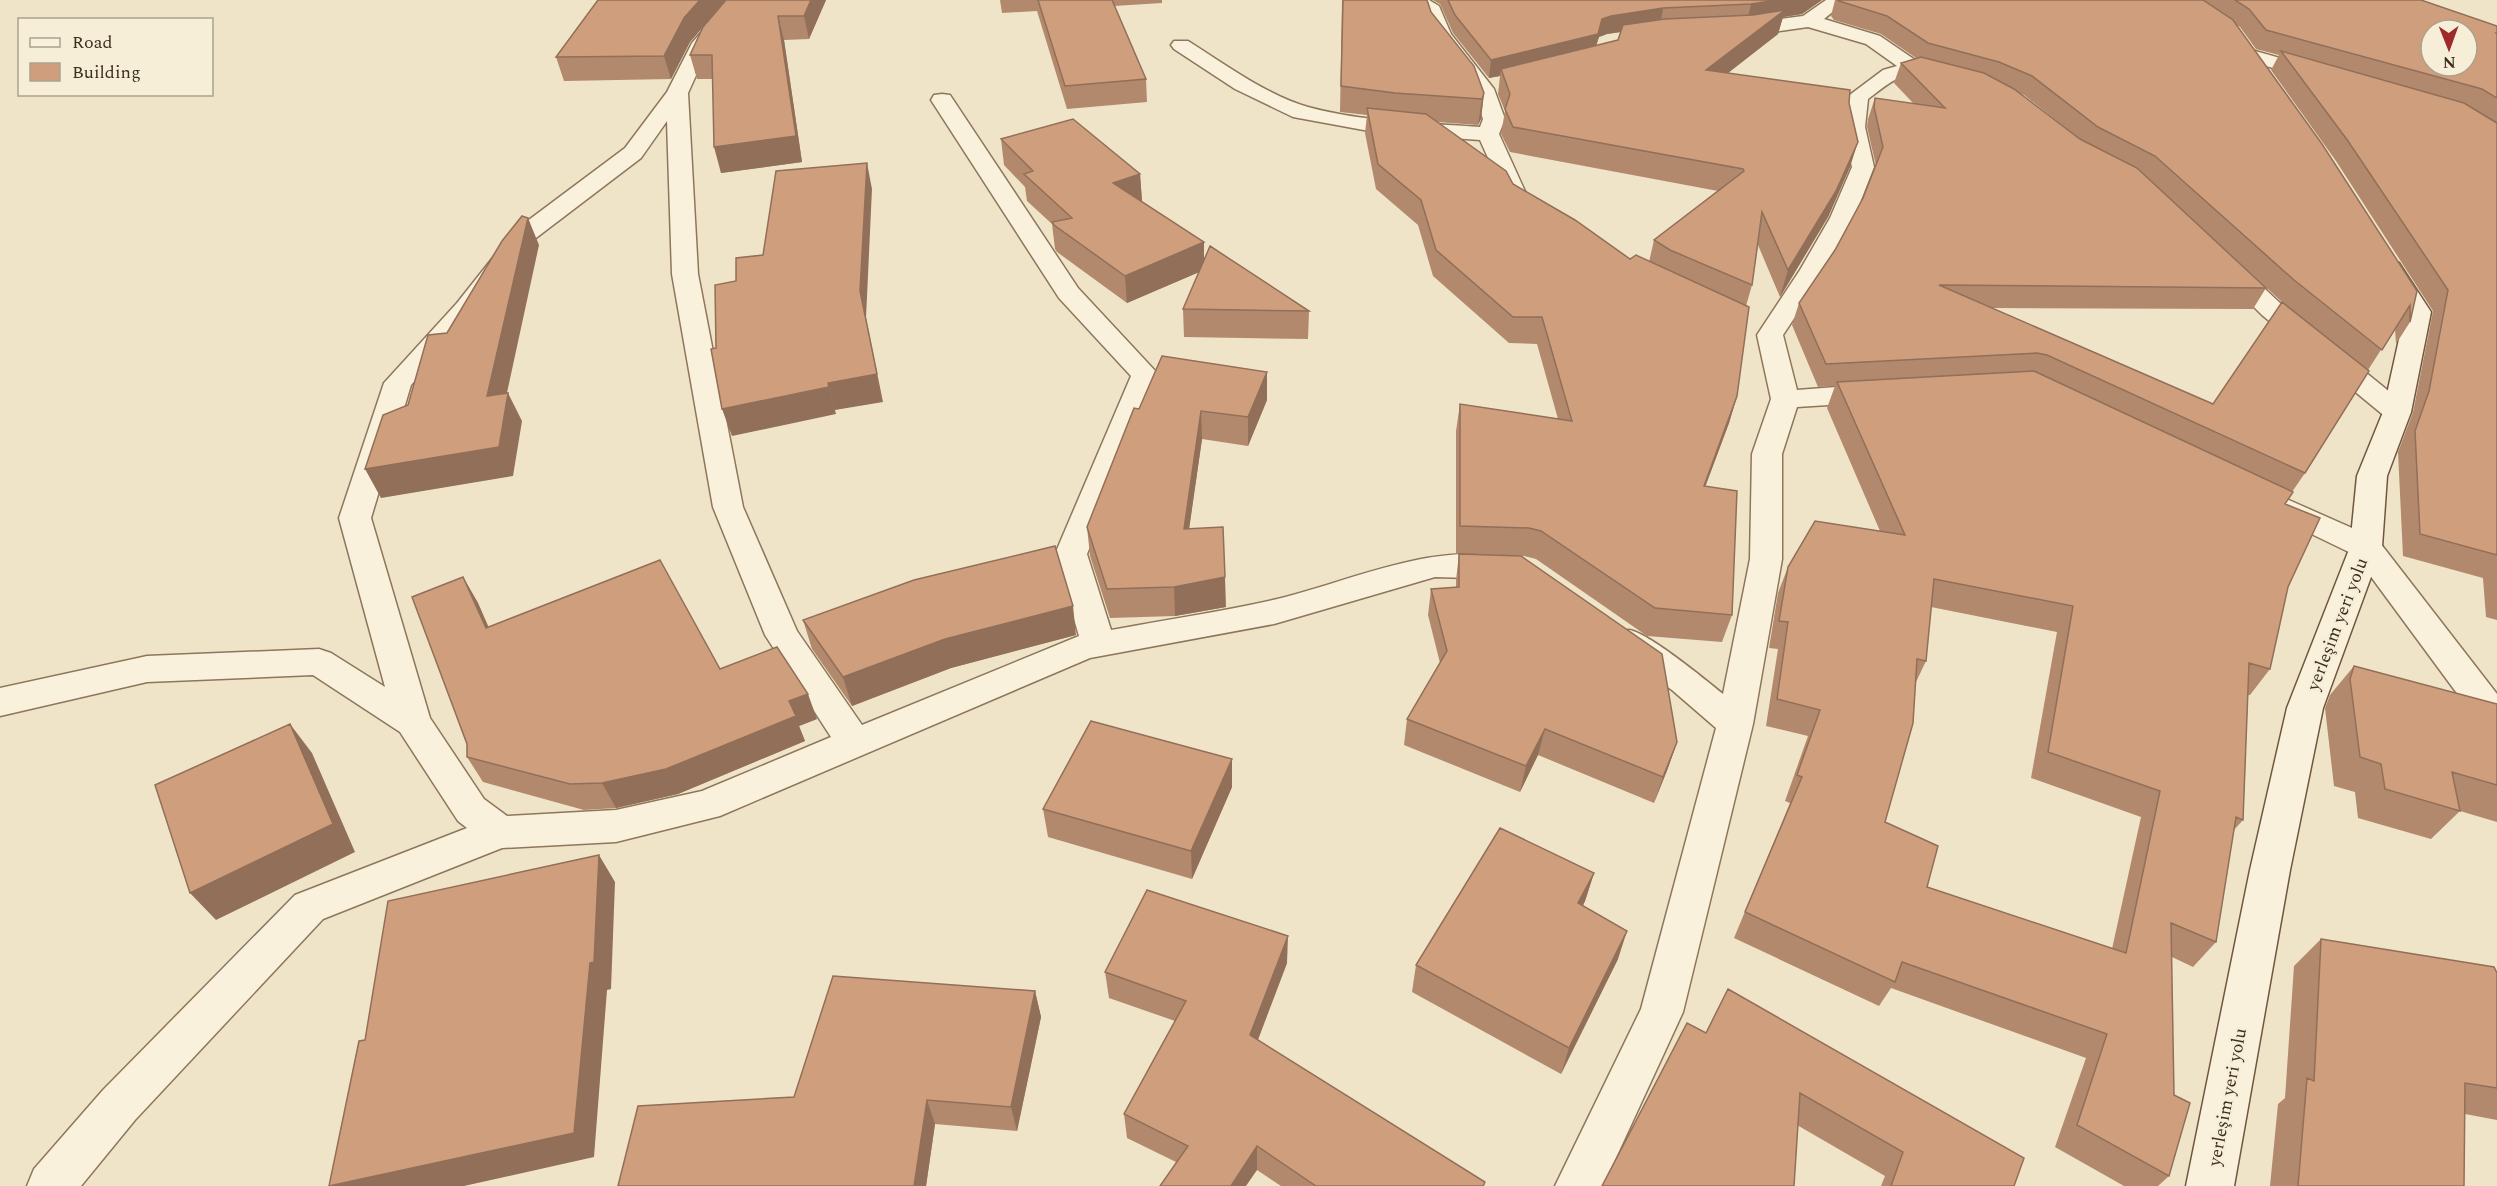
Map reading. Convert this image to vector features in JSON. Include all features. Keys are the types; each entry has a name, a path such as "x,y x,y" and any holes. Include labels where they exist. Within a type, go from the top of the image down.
{"street":[{"path":"500,832 471,810 413,723 355,518 398,383 466,309 523,236 633,153 677,93 699,47 740,0"},
{"path":"1416,0 1432,10 1441,35 1494,86 1494,119 1488,134 1518,202 1547,219"},
{"path":"1809,21 1838,0"},
{"path":"1715,32 1748,30 1809,21 1873,40 1914,68 1964,82"},
{"path":"2276,94 2240,44 2337,81"},
{"path":"1181,45 1242,86 1301,112 1380,126 1488,134"},
{"path":"1579,1186 1662,1012 1736,724 1766,559 1767,454 1785,399 1759,331 1813,270 1842,218 1863,167 1854,127 1858,97 1890,74 1914,68"},
{"path":"677,93 685,274 728,507 782,635 854,742"},
{"path":"942,100 1068,293 1145,375 1071,554 1098,644"},
{"name":"yerleşim yeri yolu","path":"2210,1186 2270,870 2305,708 2366,547 2372,476 2397,411 2418,312 2373,242"},
{"path":"2204,246 2271,309 2397,411"},
{"path":"1785,399 1898,391"},
{"path":"2253,494 2366,547 2497,720"},
{"path":"51,1186 119,1106 309,907 500,832 616,826 707,805 1084,647 1274,612 1435,566 1524,569 1533,575"},
{"path":"1602,625 1684,681 1736,724"},
{"path":"0,702 147,669 319,662 413,723"}],"building":[{"path":"598,0 700,0 684,18 664,56 556,57"},
{"path":"726,0 811,0 804,16 778,16 796,136 714,147 712,55 690,55 703,27"},
{"path":"1038,0 1112,0 1146,79 1065,86"},
{"path":"1343,0 1427,0 1431,12 1474,66 1484,93 1482,99 1395,93 1341,86"},
{"path":"1448,0 1777,0 1751,4 1663,8 1611,16 1602,19 1598,34 1491,60 1455,15"},
{"path":"1837,0 2203,0 2233,20 2322,144 2417,291 2410,322 2410,305 2382,350 2294,280 2155,156 2098,127 2032,76 1999,62 1928,43 1887,16"},
{"path":"2235,0 2421,0 2474,18 2419,18 2419,72 2266,30 2249,9"},
{"path":"1785,10 1706,70 1850,90 1849,103 1858,142 1836,191 1788,270 1762,212 1752,285 1670,250 1654,240 1744,171 1743,169 1513,127 1505,109 1510,94 1501,69 1618,40 1623,25 1665,19 1753,15"},
{"path":"2479,20 2497,26 2497,98 2482,89 2442,78 2479,78"},
{"path":"2281,51 2464,103 2497,123 2497,555 2420,534 2415,431 2429,391 2448,290 2348,141"},
{"path":"1921,57 1984,73 2014,89 2080,139 2137,168 2266,288 1939,285 2213,404 2282,302 2369,371 2305,473 2047,355 2037,353 1826,364 1799,303 1835,250 1863,198 1883,147 1874,107 1875,98 1945,108 1901,63"},
{"path":"1367,108 1426,114 1506,171 1513,184 1575,220 1630,259 1636,255 1749,307 1737,396 1704,486 1737,491 1732,615 1655,608 1541,531 1529,528 1460,526 1460,404 1572,421 1542,317 1513,317 1436,250 1421,200 1378,164"},
{"path":"1073,119 1140,174 1113,183 1204,242 1125,276 1054,225 1052,222 1072,218 1024,174 1033,171 1001,139"},
{"path":"867,163 860,291 877,374 828,383 829,387 722,409 711,349 716,348 715,285 736,281 736,258 763,255 776,171"},
{"path":"522,216 528,218 487,396 508,393 499,447 365,469 383,415 408,405 428,335 447,333 502,241"},
{"path":"1210,246 1309,311 1183,309"},
{"path":"1162,356 1267,372 1248,417 1201,411 1184,529 1223,527 1225,577 1174,587 1107,589 1087,527 1134,408 1139,409"},
{"path":"2034,371 2293,492 2285,504 2320,518 2288,587 2270,669 2249,663 2243,820 2236,817 2216,942 2171,923 2174,1095 2190,1103 2169,1176 2077,1125 2107,1034 1902,962 1895,982 1745,912 1802,777 1797,775 1820,710 1777,699 1788,622 1779,621 1788,567 1815,521 1905,535 1837,382","holes":["1934,579 2073,606 2048,752 2160,791 2126,953 1927,887 1938,846 1885,822 1913,723 1917,659 1926,661"]},
{"path":"1055,546 1073,606 945,639 843,677 803,620 914,580"},
{"path":"1459,554 1521,556 1662,654 1677,742 1663,777 1545,729 1526,766 1407,719 1447,651 1431,589 1459,587"},
{"path":"660,560 720,669 777,647 808,694 789,701 796,716 666,769 602,783 570,784 467,757 467,744 412,597 463,577 486,628"},
{"path":"2354,666 2497,704 2497,785 2452,772 2460,811 2385,789 2381,764 2360,757 2350,679"},
{"path":"1091,721 1232,759 1191,851 1043,809"},
{"path":"290,724 333,824 190,893 155,785"},
{"path":"1500,828 1594,873 1578,903 1627,931 1569,1048 1416,965"},
{"path":"599,855 594,962 590,963 574,1133 329,1186 359,1041 365,1040 388,901"},
{"path":"1147,890 1288,936 1250,1035 1485,1182 1483,1186 1316,1186 1257,1146 1231,1186 1160,1186 1188,1146 1124,1114 1186,1001 1105,972"},
{"path":"2321,939 2494,967 2497,973 2497,1088 2465,1083 2464,1186 2298,1186 2307,1078 2314,1081"},
{"path":"833,976 1035,991 1011,1107 927,1100 914,1186 618,1186 638,1106 794,1097"},
{"path":"1728,989 2024,1158 2014,1186 1891,1186 1903,1152 1800,1093 1794,1186 1602,1186 1687,1023 1706,1033"}]}
